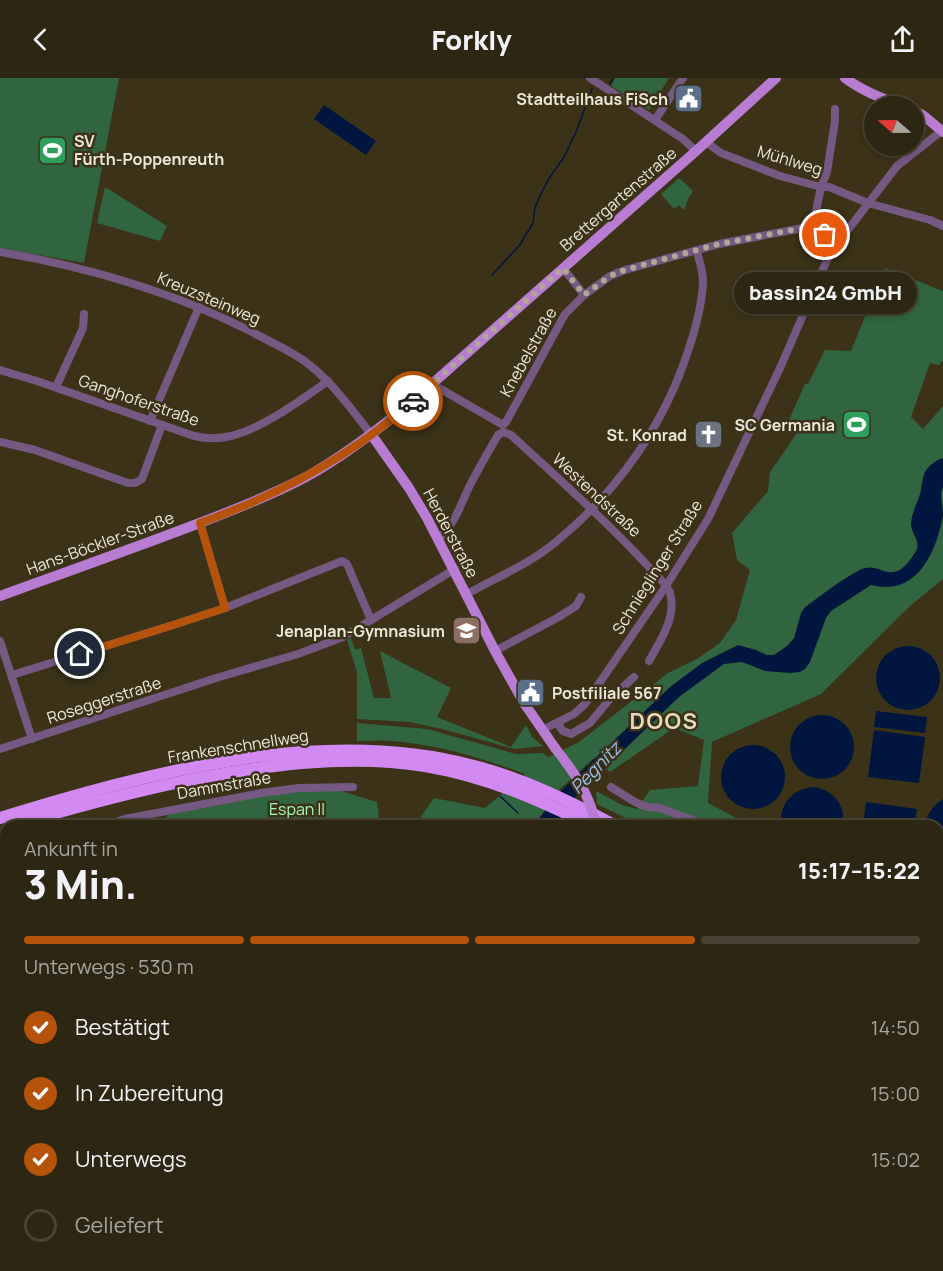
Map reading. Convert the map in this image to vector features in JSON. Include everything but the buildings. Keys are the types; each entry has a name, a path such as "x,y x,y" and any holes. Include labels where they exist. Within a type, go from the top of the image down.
{"highway":[{"name":"Frankenschnellweg","path":"0,818 167,773 242,759 318,750 369,750 425,755 473,765 578,813 598,820"},
{"name":"Frankenschnellweg","path":"34,820 204,777 285,764 374,761 423,766 524,788"},
{"name":"Frankenschnellweg","path":"578,813 586,820"}],"main road":[{"name":"Brettergartenstraße","path":"429,387 777,78"},
{"path":"845,78 878,96"},
{"path":"858,78 872,93"},
{"path":"924,116 943,131"},
{"name":"Hans-Böckler-Straße","path":"0,596 200,523 283,489 316,471 371,434 429,387"},
{"name":"Herderstraße","path":"371,434 413,494 439,538 495,651 527,709 583,789 595,820"}],"street":[{"path":"590,78 683,139 696,151"},
{"path":"654,120 683,78"},
{"path":"834,109 835,121 827,172 821,187 813,226 837,244"},
{"name":"Schnieglinger Straße","path":"542,730 574,714 585,704 697,539 780,368 824,267 837,244 897,166 943,131"},
{"name":"Mühlweg","path":"706,142 721,153 780,176 829,187 868,203 930,220 943,226"},
{"name":"Knebelstraße","path":"439,538 450,527 489,449 503,428 557,326 565,314 584,295 617,273 675,255 813,226"},
{"path":"467,594 527,563 556,542 592,510 614,485 641,447 680,375 693,335 703,281 697,250"},
{"name":"Kreuzsteinweg","path":"0,252 108,275 155,290 228,320 291,352 307,363 328,381 371,434"},
{"path":"563,268 584,295"},
{"path":"150,421 199,307"},
{"path":"56,387 83,328 84,314"},
{"name":"Ganghoferstraße","path":"0,370 202,438 232,436 281,412 328,381"},
{"name":"Westendstraße","path":"429,387 503,428 592,510 666,586"},
{"path":"0,442 35,450 128,483 135,483 142,479 162,425"},
{"path":"200,523 225,608"},
{"path":"12,675 225,608 342,561 347,564 371,620"},
{"name":"Roseggerstraße","path":"0,749 216,678 288,657 343,637 455,569"},
{"path":"649,661 669,621 671,598 666,586"},
{"path":"495,651 557,618 576,606 581,597"},
{"path":"0,641 32,739"},
{"path":"557,723 563,731 571,734 586,726 634,677"},
{"name":"Dammstraße","path":"122,820 261,793 299,788 352,787"},
{"path":"611,787 635,802 648,807 660,808 692,820"}],"green space":[{"name":"SV Fürth-Poppenreuth","path":"0,78 119,78 84,263 0,248"},
{"path":"615,78 669,78 649,110 611,86"},
{"path":"679,178 693,191 684,210 679,205 674,209 661,194"},
{"path":"105,187 167,226 160,241 97,223"},
{"path":"885,268 943,291 943,360 939,365 930,363 911,417 923,429 943,406 943,579 911,605 821,694 712,742 708,803 740,820 630,820 597,804 596,791 622,805 637,809 650,790 698,786 704,740 674,728 610,772 594,758 561,788 537,820 419,820 434,798 485,808 525,774 476,757 424,745 357,741 357,723 427,729 516,754 543,753 548,757 579,742 668,673 697,659 720,643 736,620 750,570 737,560 732,533 768,491 770,472 799,430 788,422 805,384 808,384 825,350 851,351"},
{"path":"351,638 355,650 361,648 374,698 391,698 380,651 451,688 437,717 511,747 526,725 532,737 543,746 515,749 409,722 357,719 357,672 347,640"},
{"name":"Espan II","path":"338,790 377,802 379,820 164,820 171,812 287,792"}],"water":[{"path":"324,105 376,141 366,155 314,119"},
{"name":"Pegnitz","path":"943,458 941,497 943,515 932,551 919,572 899,585 886,587 871,585 831,611 826,618 810,662 800,672 765,671 742,662 724,664 679,697 577,795 560,820 539,820 562,790 670,687 702,663 738,645 767,655 774,655 794,638 805,607 837,584 866,568 886,572 900,570 916,551 917,541 911,521 924,474 935,461"},
{"path":"908,646 926,652 934,660 940,678 934,696 926,704 908,710 890,704 882,696 876,678 882,660 890,652"},
{"path":"876,711 927,717 925,733 874,727"},
{"path":"822,715 840,721 848,729 854,747 848,765 840,773 822,779 804,773 796,765 790,747 796,729 804,721"},
{"path":"874,730 925,737 919,783 868,777"},
{"path":"753,745 771,751 779,759 785,777 779,795 771,803 753,809 735,803 727,795 721,777 727,759 735,751"},
{"path":"814,787 833,795 843,812 843,820 781,820 784,805 788,799 806,788"},
{"path":"943,799 943,820 926,820 931,810"},
{"path":"866,802 917,809 915,820 864,820"}],"waterway":[{"path":"610,84 613,78"},
{"path":"492,275 519,246 533,223 535,207 548,180 564,157 592,89"},
{"path":"500,796 518,813"}],"way so far":[{"path":"413,401 563,268 584,295 617,273 719,244 813,226 825,235"}],"place":[{"name":"Stadtteilhaus FiSch","path":"689,99"},
{"name":"SV Fürth-Poppenreuth","path":"53,150"},
{"name":"bassin24 GmbH","path":"825,235"},
{"name":"SC Germania","path":"856,425"},
{"name":"St. Konrad","path":"708,435"},
{"name":"Jenaplan-Gymnasium","path":"466,631"},
{"name":"Postfiliale 567","path":"531,693"}],"district":[{"name":"DOOS","path":"664,721"}],"route":[{"path":"80,654 225,608 200,523 283,489 316,471 371,434 413,401"}]}
